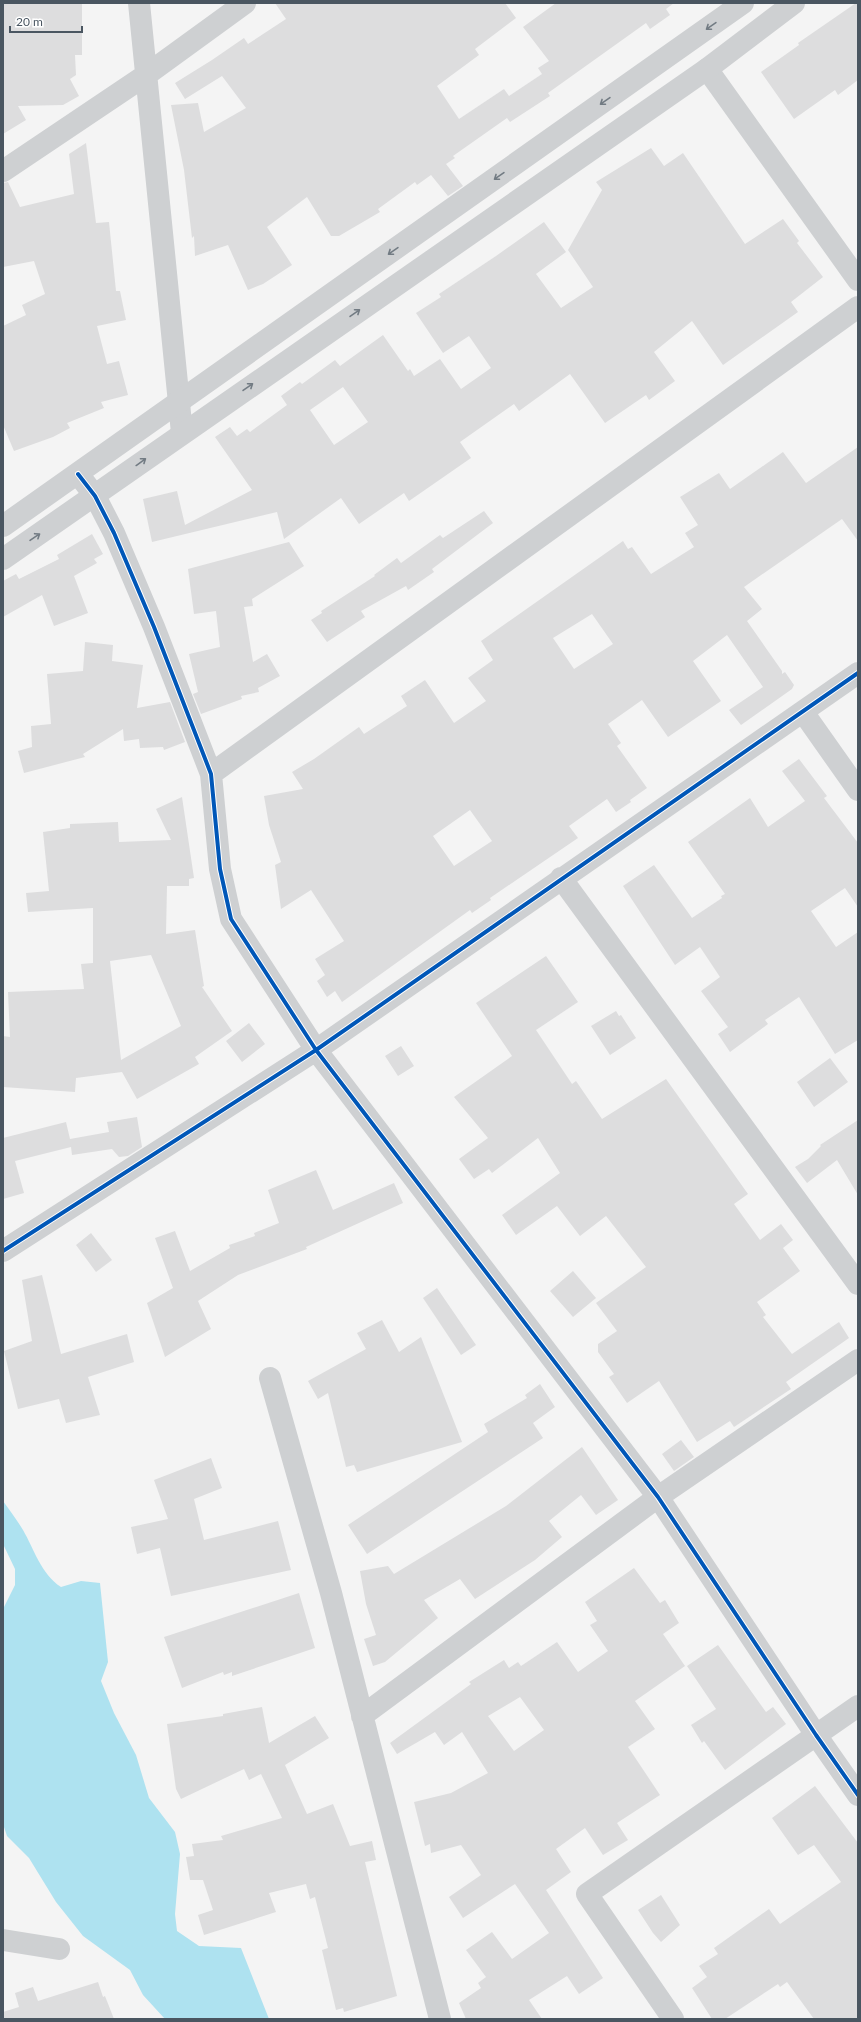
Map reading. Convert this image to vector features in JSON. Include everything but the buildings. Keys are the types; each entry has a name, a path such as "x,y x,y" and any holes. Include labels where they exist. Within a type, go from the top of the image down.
{"street":[{"path":"139,3 182,433"},
{"path":"3,171 146,75 244,3"},
{"path":"3,526 743,3"},
{"path":"3,559 707,69 794,3"},
{"path":"707,69 858,280"},
{"path":"211,774 858,307"},
{"path":"78,474 95,496 114,533 154,627 211,774 220,869 231,919 316,1050 658,1497 816,1735 858,1795"},
{"path":"3,1251 316,1050 561,878 858,673"},
{"path":"803,712 858,790"},
{"path":"561,878 858,1284"},
{"path":"362,1716 658,1497 858,1360"},
{"path":"270,1378 331,1593 440,2019"},
{"path":"673,2019 587,1894 858,1706"},
{"path":"3,1940 59,1949"}],"water":[{"path":"3,1501 23,1530 43,1568 54,1582 61,1587 81,1581 100,1583 108,1662 101,1681 114,1713 136,1755 149,1798 175,1832 180,1854 175,1914 177,1931 199,1946 241,1948 269,2019 165,2019 143,1995 130,1970 83,1936 56,1902 29,1858 7,1836 3,1824 3,1609 15,1585 15,1569 3,1544"}],"cycle path":[{"path":"78,474 95,496 114,533 154,627 211,774 220,869 231,919 316,1050 658,1497 816,1735 858,1795"},
{"path":"3,1251 316,1050 858,673"}]}
